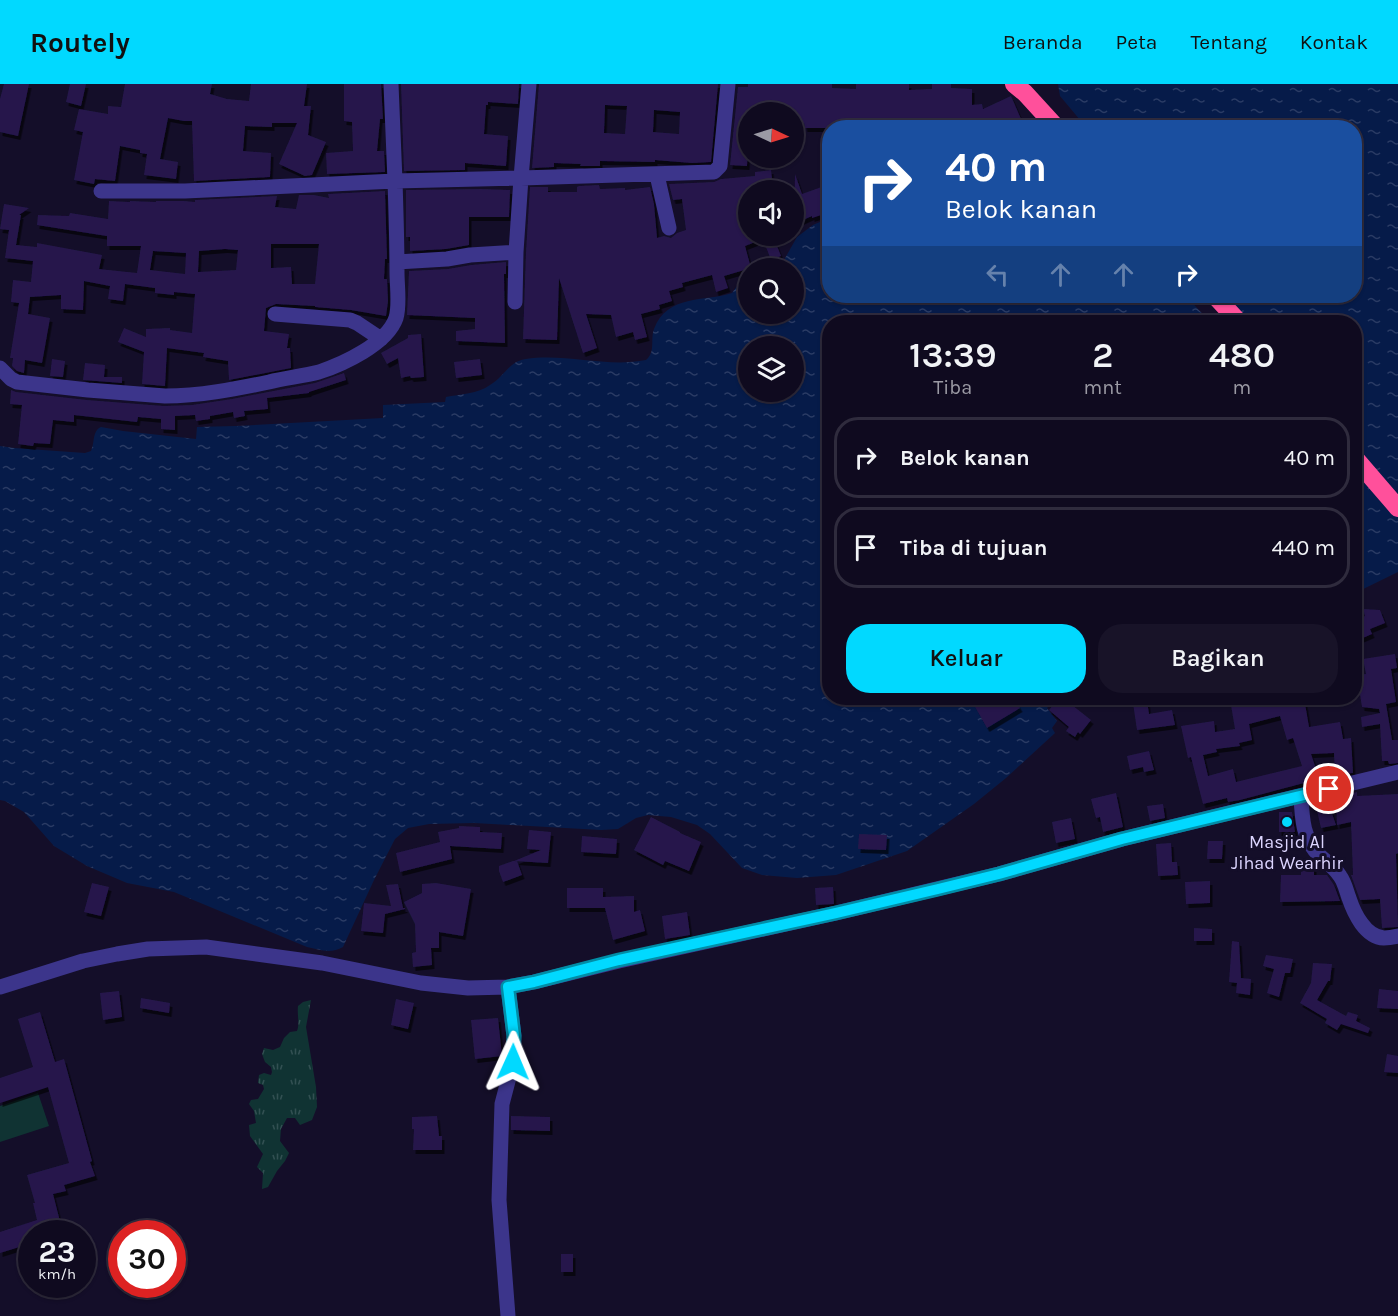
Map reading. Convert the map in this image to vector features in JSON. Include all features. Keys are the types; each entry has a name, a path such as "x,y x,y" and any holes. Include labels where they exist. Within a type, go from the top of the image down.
{"highway":[{"path":"1014,84 1049,120"},
{"path":"1222,303 1233,315"},
{"path":"1362,466 1398,508"}],"street":[{"path":"0,368 17,382 88,390 179,396 219,391 317,372 354,357 381,339 393,323 397,312 391,84"},
{"path":"515,302 516,252 529,84"},
{"path":"101,191 714,172 720,166 728,84"},
{"path":"657,175 669,228"},
{"path":"397,262 516,252"},
{"path":"275,314 350,320 381,339"},
{"path":"0,987 83,961 117,954 148,949 206,946 322,963 421,983 468,988 508,987 938,889 1122,839 1398,772"},
{"path":"1300,796 1306,837 1311,846 1339,874 1361,924 1382,938 1398,936"},
{"path":"508,987 514,1036 513,1062 502,1104 500,1200 508,1316"}],"green space":[{"path":"311,1000 306,1027 317,1107 312,1120 300,1125 295,1118 287,1118 281,1129 280,1141 289,1153 268,1187 262,1189 263,1173 257,1167 263,1154 250,1136 249,1125 256,1123 254,1111 249,1104 251,1100 258,1099 264,1089 263,1085 258,1083 259,1075 264,1073 271,1075 272,1072 262,1054 264,1048 273,1050 280,1047 290,1032 297,1031 298,1006"},
{"path":"38,1093 49,1126 0,1142 0,1106"}],"water":[{"path":"1058,84 1398,84 1398,572 1362,590 1362,315 1222,315 1218,310 1224,303 1362,303 1362,120 1080,120 1060,96"},
{"path":"822,221 822,303 1192,303 1204,315 822,315 822,705 1050,705 1047,708 1057,721 1052,728 1055,733 1006,778 974,804 907,851 836,875 797,878 762,875 742,868 710,834 697,825 671,817 648,815 636,818 618,829 601,830 474,823 429,824 408,828 395,839 343,947 330,951 307,947 174,892 127,883 87,866 54,846 24,812 0,800 0,446 85,453 91,451 95,434 101,427 196,439 197,427 383,418 383,405 445,402 446,397 485,388 520,360 556,358 631,362 646,360 652,350 654,329 668,310 688,301 732,293 738,285 738,324 804,324 804,258 785,258 792,246 804,246 804,232"}],"building":[{"path":"4,84 29,84 18,136 0,132 0,99"},
{"path":"70,84 86,84 81,106 66,102"},
{"path":"125,84 212,84 210,94 227,99 249,101 251,84 307,84 304,106 311,106 308,135 326,142 312,175 305,176 279,164 297,123 272,123 272,127 245,126 243,151 271,153 270,177 194,181 192,121 168,118 160,159 178,162 176,179 144,175 147,154 140,153 140,150 120,146 115,181 95,179 94,184 74,180 83,132 74,130 79,109 108,114 108,106 121,107"},
{"path":"344,84 381,84 383,119 380,119 377,151 384,151 385,172 327,174 326,153 353,151 352,122 344,121"},
{"path":"401,84 519,84 518,104 488,102 486,105 484,134 508,136 506,166 465,163 465,170 404,171"},
{"path":"539,84 718,84 711,162 600,161 600,166 554,163 554,167 532,168","holes":["605,105 627,106 625,134 604,133","654,110 680,112 679,134 653,132"]},
{"path":"748,84 832,84 832,88 856,89 856,84 909,84 909,90 932,89 932,84 951,84 951,88 972,89 972,105 982,104 983,109 1011,96 1021,119 822,120 822,128 805,128 804,102 738,102 738,165 730,165 738,87 748,87"},
{"path":"771,170 772,180 738,180 738,246 745,246 748,258 738,258 738,272 724,276 728,288 716,292 712,275 682,283 683,287 669,291 672,301 659,305 660,309 641,314 647,337 635,340 633,332 616,337 611,315 586,314 597,348 583,353 559,278 557,340 523,339 530,187 548,187 548,192 577,192 579,186 599,185 600,189 625,188 625,190 650,187 657,238 664,236 671,238 686,230 682,199 673,200 669,184 714,182 721,179 755,176 755,172"},
{"path":"822,187 822,215 812,218 812,216 804,220 804,193"},
{"path":"406,190 510,190 509,217 469,217 469,245 410,251 410,237 406,237"},
{"path":"385,191 387,259 385,259 384,279 387,279 388,301 386,316 315,306 276,304 266,308 264,331 289,334 287,348 290,348 291,368 229,380 228,361 203,357 204,353 167,348 165,386 142,384 144,352 118,342 124,328 146,337 146,329 170,328 170,330 192,333 195,294 155,293 155,288 125,284 123,301 108,299 110,286 84,281 83,310 61,309 61,295 30,297 28,314 50,318 42,363 25,360 24,373 12,366 13,358 10,358 19,303 11,302 13,280 31,282 33,261 5,258 9,230 0,229 4,204 29,208 19,215 21,215 16,245 37,247 37,243 102,255 99,269 137,273 141,246 107,246 107,236 37,225 38,215 69,216 70,213 108,219 109,201 195,202 195,200 277,196 275,207 296,209 299,195 329,198 328,194","holes":["271,244 319,244 315,284 292,284 291,267 271,268","238,250 236,270 198,272 199,251","153,251 186,253 185,274 150,270"]},
{"path":"766,246 777,246 781,256 770,258"},
{"path":"506,262 506,274 504,274 505,343 456,341 456,331 475,329 475,318 407,315 409,271"},
{"path":"421,334 424,377 401,378 398,358 387,364 381,353 408,338 408,335"},
{"path":"52,359 65,361 63,377 50,376"},
{"path":"480,359 482,375 456,378 454,362"},
{"path":"85,363 105,365 104,377 122,377 122,383 83,380"},
{"path":"344,373 346,380 309,393 267,398 268,409 244,411 245,416 234,418 233,412 196,421 195,415 175,416 175,430 161,429 161,419 138,417 137,422 74,415 74,422 53,420 50,444 34,443 33,446 18,444 22,405 10,404 11,390 87,400 164,406 192,405 315,383"},
{"path":"1363,609 1380,610 1385,623 1370,629 1372,634 1362,638 1362,618 1365,616"},
{"path":"1395,654 1397,668 1391,669 1396,702 1386,704 1392,740 1398,740 1398,763 1389,764 1388,761 1382,761 1380,724 1362,727 1361,717 1380,713 1379,709 1362,707 1362,674 1366,674 1363,659"},
{"path":"974,705 1018,705 1020,708 987,728"},
{"path":"1053,705 1072,705 1091,720 1075,737 1066,731 1069,727 1049,710"},
{"path":"1133,705 1148,705 1149,714 1172,710 1175,725 1137,730"},
{"path":"1231,705 1305,705 1309,727 1340,722 1343,739 1351,738 1353,773 1335,774 1334,753 1311,754 1319,778 1240,800 1228,802 1227,798 1203,804 1191,757 1188,758 1181,726 1214,721 1215,732 1235,729","holes":["1280,716 1287,740 1293,738 1302,766 1236,782 1233,769 1208,776 1203,755 1217,752 1216,749 1240,746 1239,743 1252,740 1249,724"]},
{"path":"1149,751 1154,770 1144,772 1143,767 1130,770 1127,756"},
{"path":"1357,792 1357,796 1398,794 1398,853 1396,854 1398,927 1382,928 1380,899 1360,900 1351,875 1353,875 1351,822 1337,825 1336,797"},
{"path":"1116,793 1123,827 1103,832 1100,817 1096,818 1091,799"},
{"path":"1327,799 1336,825 1321,828 1315,802"},
{"path":"1163,804 1165,818 1150,821 1147,806"},
{"name":"Masjid Al Jihad Wearhir","path":"1279,812 1292,812 1295,832 1279,832"},
{"path":"651,817 701,842 689,871 665,861 663,865 634,850"},
{"path":"1071,818 1075,839 1056,843 1052,822"},
{"path":"459,826 480,827 480,832 502,833 501,849 450,846 452,859 400,872 396,853 440,842 438,832 459,828"},
{"path":"529,830 551,832 548,863 514,861 541,850 527,849"},
{"path":"859,834 887,835 886,850 858,849"},
{"path":"582,836 617,839 616,854 581,852"},
{"path":"1208,841 1223,841 1222,859 1207,859"},
{"path":"1171,843 1172,862 1177,862 1178,875 1158,876 1156,844"},
{"path":"517,861 522,875 503,882 499,866"},
{"path":"1301,864 1314,864 1314,875 1327,875 1340,901 1280,902 1281,875 1301,875"},
{"path":"1210,881 1210,903 1186,904 1185,882"},
{"path":"92,883 109,887 101,916 84,912"},
{"path":"436,883 471,889 463,936 439,932 439,948 431,948 432,965 413,967 412,953 416,952 415,924 404,902 422,893 422,884"},
{"path":"398,884 405,909 385,914 383,933 361,931 364,903 391,906 386,885"},
{"path":"833,887 834,904 816,905 815,888"},
{"path":"567,888 603,888 603,897 634,896 634,912 640,910 645,931 613,940 605,908 567,908"},
{"path":"687,912 690,935 665,939 662,916"},
{"path":"1194,928 1212,929 1212,941 1194,941"},
{"path":"1232,941 1239,942 1241,978 1251,979 1250,995 1236,993 1237,983 1229,982"},
{"path":"1266,955 1293,959 1290,973 1285,973 1279,997 1267,993 1274,969 1263,966"},
{"path":"1313,963 1332,964 1330,981 1317,1000 1346,1016 1348,1012 1358,1015 1356,1021 1370,1028 1368,1033 1341,1024 1337,1030 1325,1023 1327,1019 1300,1003 1311,983"},
{"path":"1379,989 1398,991 1398,1009 1377,1008"},
{"path":"119,991 122,1017 103,1020 100,993"},
{"path":"141,998 170,1003 169,1013 140,1008"},
{"path":"396,999 414,1003 408,1029 391,1025"},
{"path":"40,1012 55,1062 64,1059 92,1161 90,1162 95,1176 64,1185 66,1191 53,1194 60,1220 37,1220 27,1175 69,1163 48,1087 0,1103 0,1078 33,1067 18,1019"},
{"path":"498,1018 502,1056 475,1059 471,1020"},
{"path":"1387,1054 1398,1056 1398,1073 1384,1072"},
{"path":"437,1116 439,1136 442,1136 442,1150 413,1150 412,1117"},
{"path":"511,1116 550,1117 550,1131 511,1130"},
{"path":"18,1226 18,1247 0,1253 0,1232"},
{"path":"561,1254 573,1254 573,1272 561,1272"}],"place":[{"name":"Masjid Al Jihad Wearhir","path":"1287,822"}],"route":[{"path":"513,1062 514,1036 508,987 938,889 1122,839 1329,789"}]}
